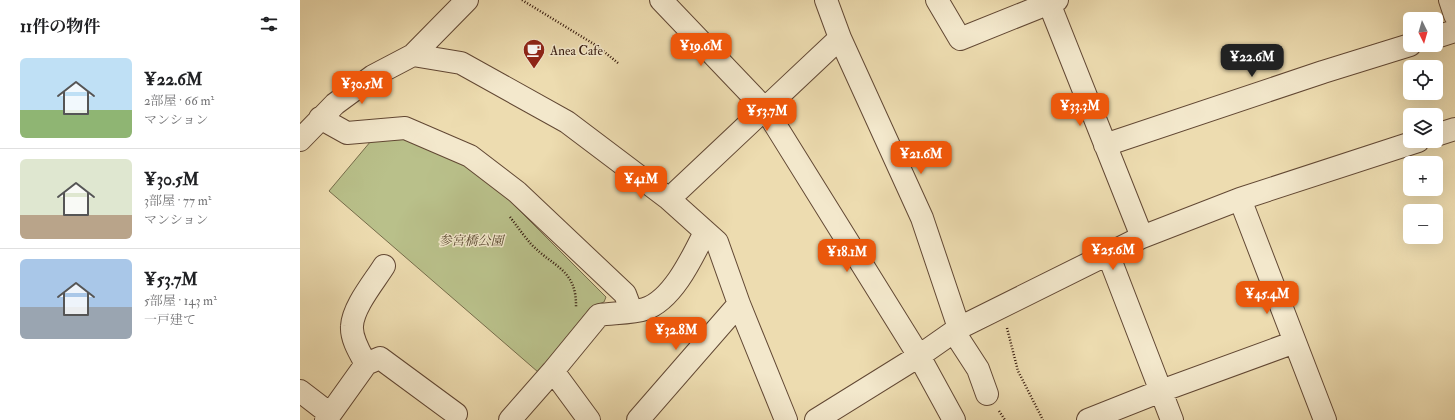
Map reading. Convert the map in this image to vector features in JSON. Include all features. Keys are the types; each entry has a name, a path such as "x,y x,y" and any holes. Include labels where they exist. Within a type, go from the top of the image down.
{"street":[{"path":"300,140 335,104 373,76 413,55 467,0"},
{"path":"662,0 766,110 919,356 954,420"},
{"path":"826,0 840,38 922,218 956,330 978,369 987,394"},
{"path":"937,0 960,39 1053,2 1105,145 1142,237"},
{"path":"1450,0 1455,15"},
{"path":"1443,35 1455,31"},
{"path":"669,199 766,110 840,38"},
{"path":"1105,145 1323,72 1403,47"},
{"path":"413,55 461,63 567,122 669,199 717,242 739,304 786,420"},
{"path":"320,118 347,133 405,128 470,156 517,192 625,294 631,310"},
{"path":"1443,133 1455,129"},
{"path":"816,420 919,356 956,330 1142,237 1240,199 1403,146"},
{"path":"1240,199 1325,420"},
{"path":"510,420 599,315 646,309 664,296 683,274 705,232"},
{"path":"1108,254 1172,420"},
{"path":"366,364 357,348 352,326 358,305 384,266"},
{"path":"638,420 739,304"},
{"path":"1088,420 1160,391 1295,342"},
{"path":"300,391 328,417 366,364 380,358 456,414"},
{"path":"553,371 589,420"}],"path":[{"path":"522,0 597,46 618,63"},
{"path":"506,212 531,244 569,275 576,295 575,312"},
{"path":"1001,308 1018,372 1043,420"}],"green space":[{"name":"参宮橋公園","path":"376,135 403,135 463,162 509,200 606,297 604,302 591,307 538,372 329,191"}],"place":[{"name":"Anea Cafe","path":"534,70"}]}
